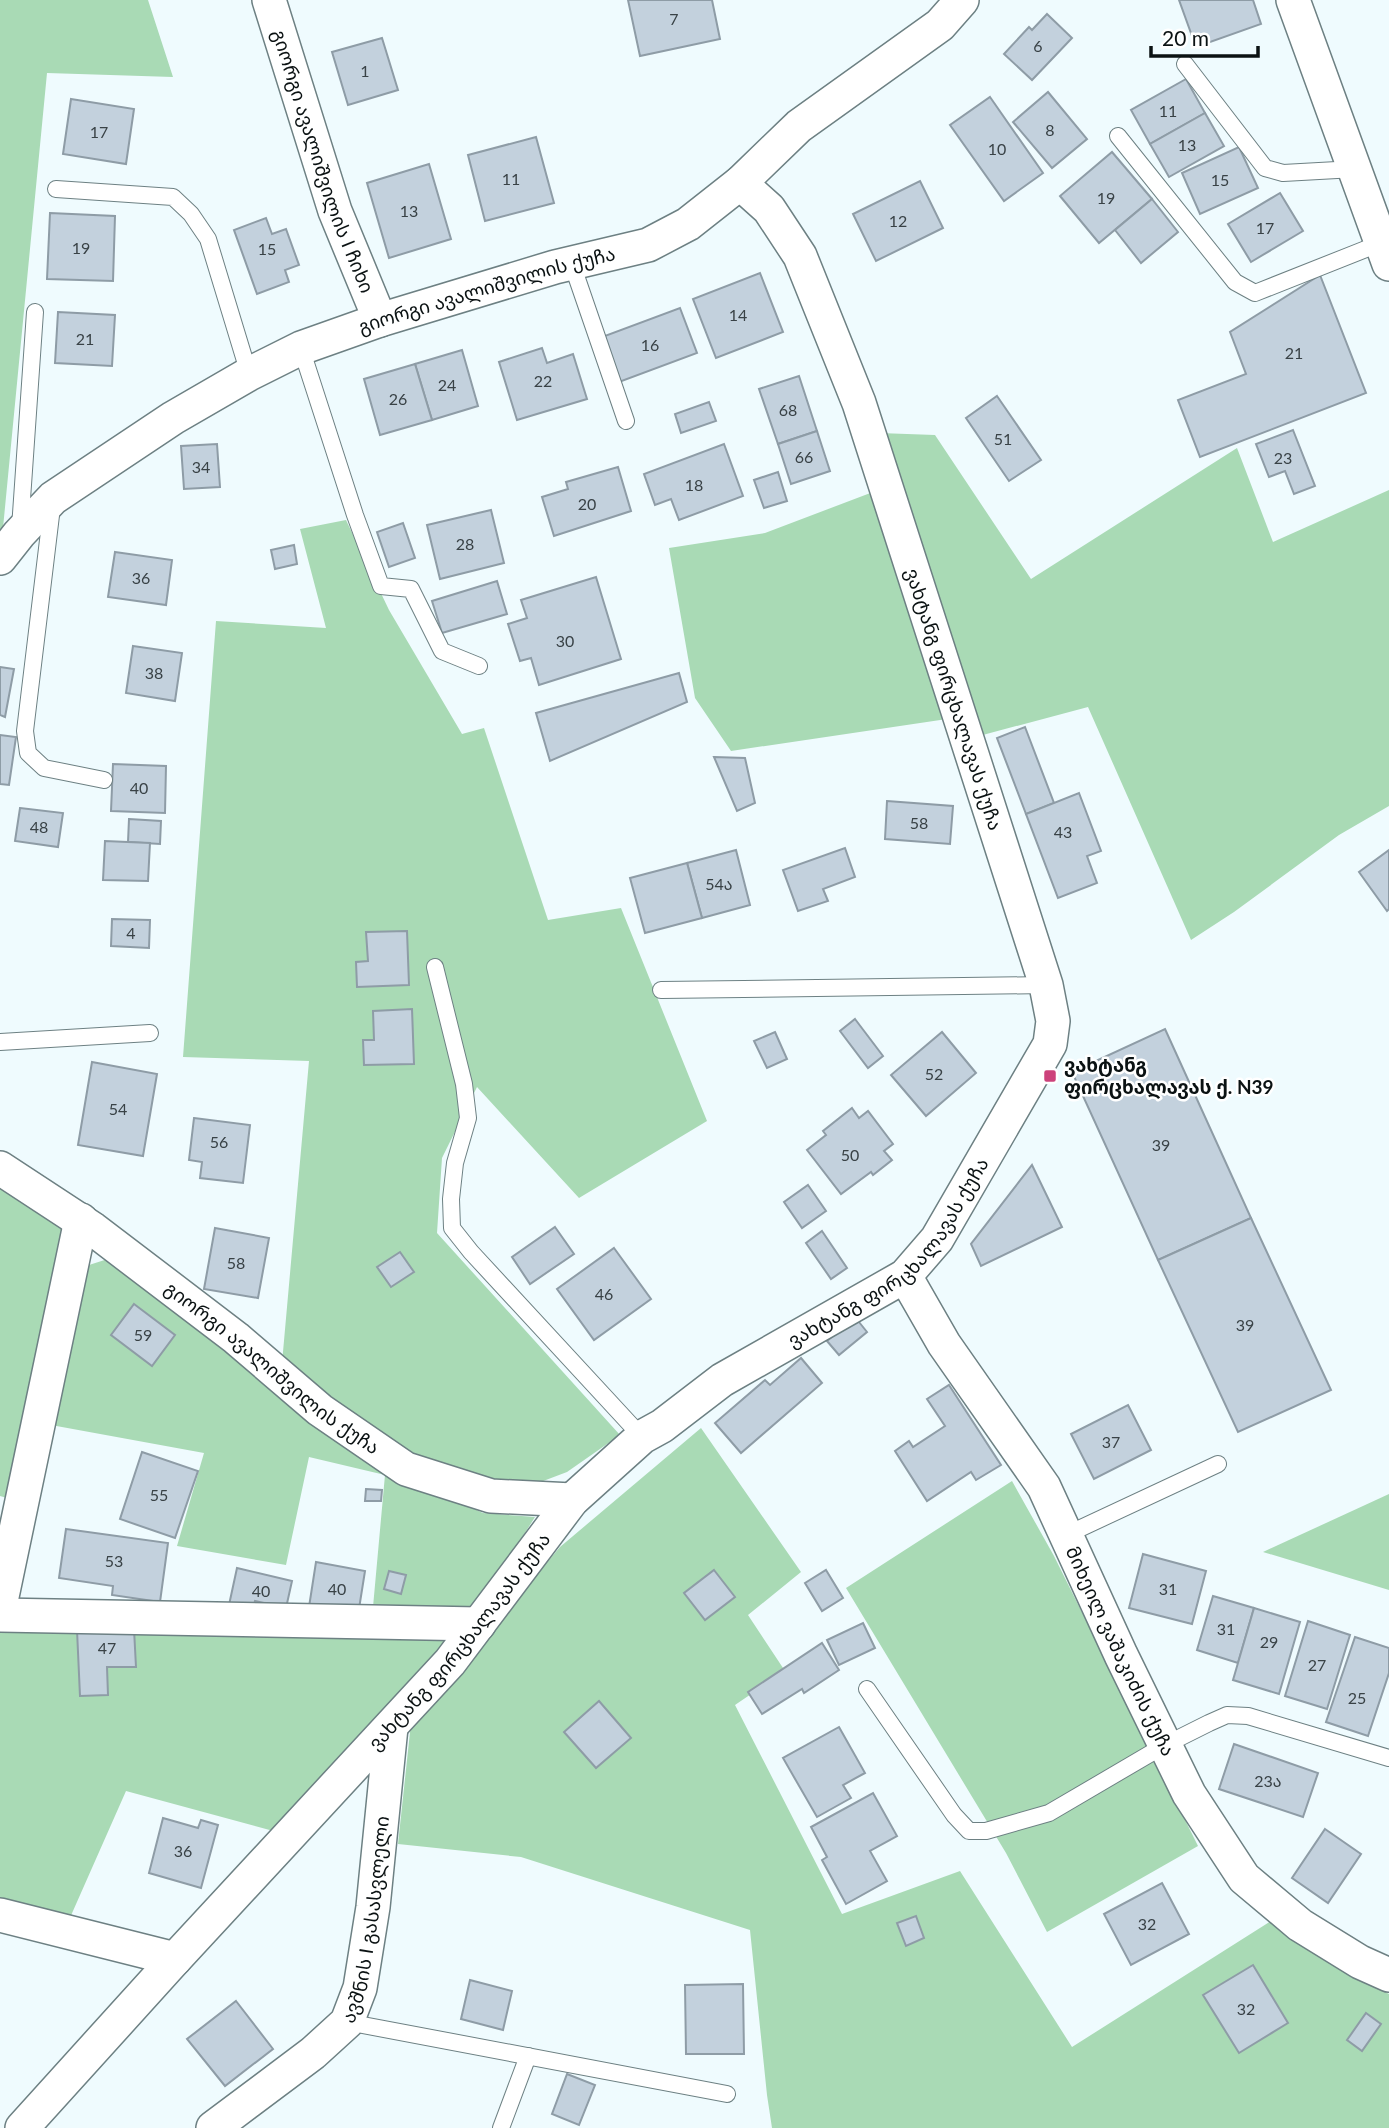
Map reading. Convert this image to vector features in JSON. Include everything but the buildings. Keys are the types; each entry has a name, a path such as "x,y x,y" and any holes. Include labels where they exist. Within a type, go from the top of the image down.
{"street":[{"name":"გიორგი ავალიშვილის I ჩიხი","path":"269,0 335,211 380,320"},
{"name":"გიორგი ავალიშვილის ქუჩა","path":"10,546 53,498 173,418 249,374 301,348 380,320 572,264 648,245 688,224 740,183 799,126 940,25 962,0"},
{"path":"1293,0 1385,253"},
{"name":"ვახტანგ ფირცხალავას ქუჩა","path":"22,2128 450,1662 572,1500 642,1437 662,1426 722,1380 905,1276 937,1239 1050,1044 1053,1021 1046,985 859,403 800,256 769,209 740,183"},
{"name":"გიორგი ავალიშვილის ქუჩა","path":"0,1168 81,1220 236,1338 320,1410 405,1469 491,1496 572,1500"},
{"path":"0,1606 81,1220"},
{"name":"მიხეილ ვაშაკიძის ქუჩა","path":"905,1276 944,1344 1044,1487 1189,1794 1244,1878 1300,1925 1360,1962 1389,1975"},
{"path":"0,1615 478,1624"},
{"name":"ავშნის I გასასვლელი","path":"213,2128 313,2053 347,2022 360,1988 373,1907 391,1727"},
{"path":"0,1915 176,1959"}],"lane":[{"path":"1185,64 1265,168 1283,173 1355,169"},
{"path":"1118,136 1235,282 1255,293 1385,253"},
{"path":"56,190 173,197 191,214 208,239 249,374"},
{"path":"572,264 626,421"},
{"path":"10,546 35,312"},
{"path":"301,348 381,586 411,589 442,651 479,666"},
{"path":"53,498 25,731 28,753 44,768 104,780"},
{"path":"435,967 464,1083 468,1118 455,1163 451,1199 453,1228 471,1252 642,1437"},
{"path":"661,990 1046,985"},
{"path":"0,1042 150,1033"},
{"path":"1066,1535 1218,1464"},
{"path":"867,1689 954,1815 969,1831 986,1831 1049,1812 1166,1745 1227,1715 1248,1716 1389,1758"},
{"path":"347,2022 727,2094"},
{"path":"501,2128 527,2056"}],"green space":[{"path":"0,0 148,0 173,77 47,73 3,528 0,531"},
{"path":"879,433 935,435 1031,579 1237,448 1273,542 1389,490 1389,806 1339,835 1191,940 1088,707 979,736"},
{"path":"873,492 947,719 731,751 695,698 669,548 765,533"},
{"path":"346,520 389,610 462,734 484,728 548,920 621,908 707,1121 579,1198 477,1087 442,1158 437,1233 620,1435 567,1472 530,1486 474,1484 412,1461 282,1363 309,1061 183,1057 216,621 326,628 300,529"},
{"path":"0,1186 67,1225 7,1498 0,1496"},
{"path":"114,1257 401,1476 483,1513 535,1517 475,1612 372,1618 385,1475 309,1457 286,1565 177,1546 204,1453 51,1425 89,1265"},
{"path":"701,1428 801,1572 748,1615 785,1671 735,1705 842,1914 960,1871 1072,2047 1271,1921 1317,1956 1389,1994 1389,2128 772,2128 750,1930 521,1857 398,1844 411,1723 560,1547"},
{"path":"1012,1481 1054,1556 1198,1846 1047,1932 1006,1853 846,1588"},
{"path":"1389,1494 1389,1590 1263,1552"},
{"path":"0,1623 456,1636 277,1832 126,1791 69,1920 0,1904"}],"place":[{"name":"ვახტანგ ფირცხალავას ქ. N39","path":"1050,1076"}]}
